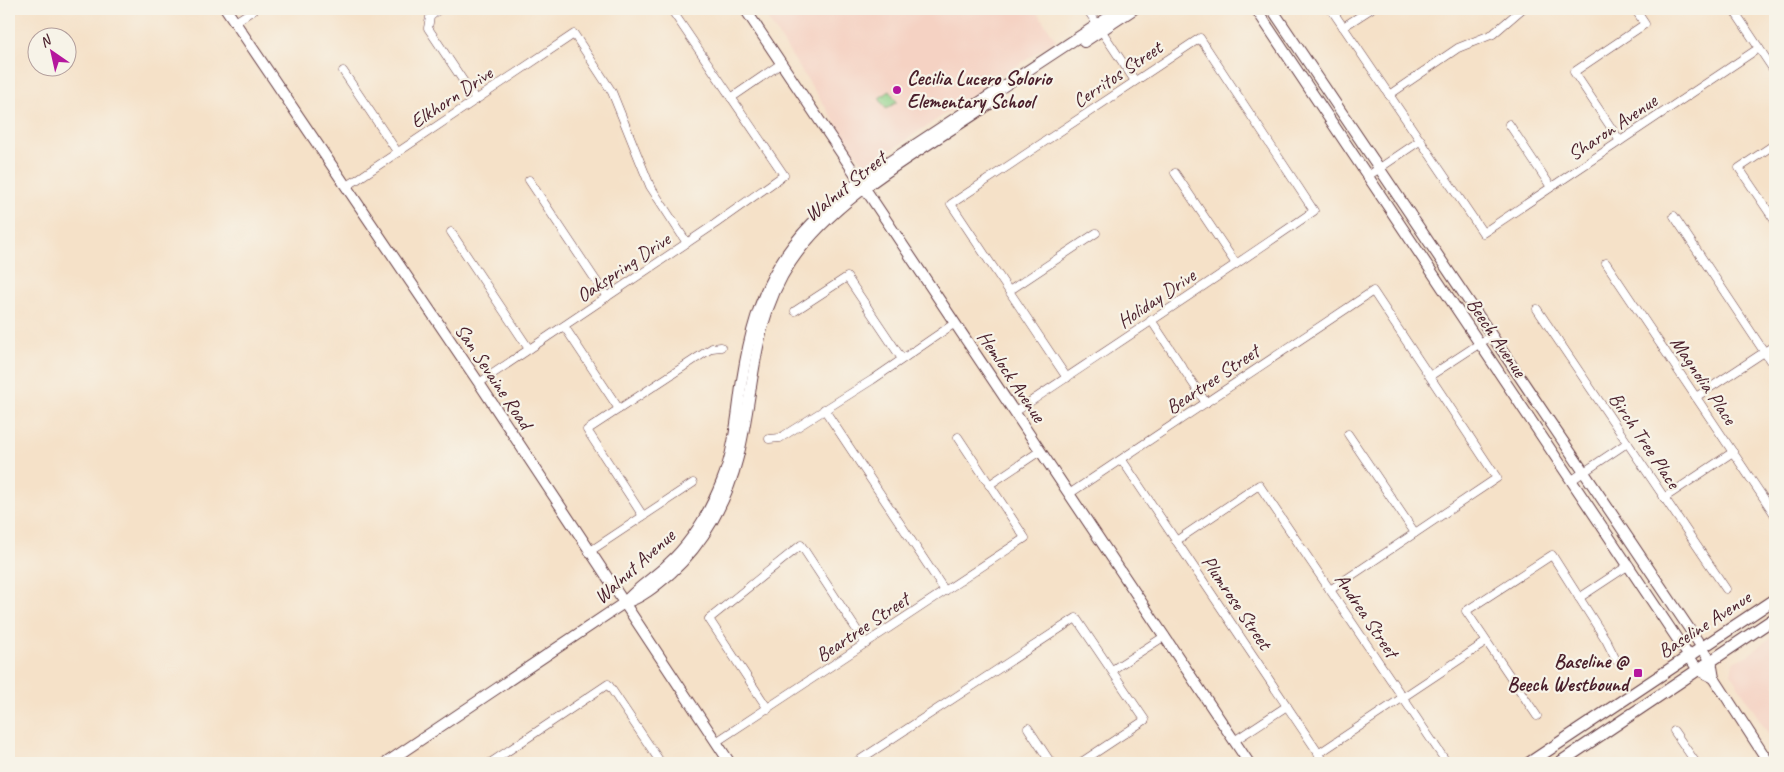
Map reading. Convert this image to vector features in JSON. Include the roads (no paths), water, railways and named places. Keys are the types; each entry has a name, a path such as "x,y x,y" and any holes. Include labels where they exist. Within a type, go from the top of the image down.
{"main road":[{"name":"Baseline Avenue","path":"1529,763 1775,599"},
{"name":"Baseline Avenue","path":"1559,763 1775,618"}],"street":[{"name":"San Sevaine Road","path":"226,9 479,383 730,763"},
{"path":"235,22 254,9"},
{"path":"440,9 432,14 428,21 428,28 476,100"},
{"path":"670,9 731,98 782,63"},
{"name":"Hemlock Avenue","path":"745,9 1249,763"},
{"path":"1088,9 1135,81"},
{"name":"Walnut Street","path":"1100,27 1121,9"},
{"name":"Walnut Street","path":"862,185 1100,27 1134,9"},
{"name":"Beech Avenue","path":"1256,9 1698,670"},
{"name":"Beech Avenue","path":"1272,9 1711,661 1714,678 1769,763"},
{"path":"1331,9 1421,140 1368,176"},
{"path":"1344,27 1372,9"},
{"path":"1389,94 1458,48 1493,34 1522,9"},
{"path":"1620,142 1574,72 1645,24 1635,9"},
{"path":"1733,9 1775,72"},
{"name":"Elkhorn Drive","path":"346,187 574,34 612,92 650,186 687,243"},
{"name":"Cerritos Street","path":"1009,291 952,204 1200,38 1314,211"},
{"name":"Sharon Avenue","path":"1421,140 1483,233 1760,48"},
{"path":"343,71 398,153"},
{"name":"Oakspring Drive","path":"479,383 687,243 784,175 731,98"},
{"path":"1509,124 1551,187"},
{"path":"1775,144 1739,168 1775,221"},
{"path":"1175,173 1236,264"},
{"path":"528,180 607,297"},
{"name":"Walnut Avenue","path":"386,763 624,603 630,595 670,562 686,545 714,501 723,479 730,454 752,324 759,304 780,261 804,230 834,202 862,185"},
{"name":"Holiday Drive","path":"1015,412 1314,211"},
{"path":"1674,216 1775,368"},
{"path":"451,232 529,349"},
{"path":"1067,378 1009,291 1096,233"},
{"name":"Magnolia Place","path":"1606,263 1775,515"},
{"path":"795,311 848,277 902,359"},
{"name":"Beartree Street","path":"1070,494 1373,291 1430,376"},
{"name":"Birch Tree Place","path":"1537,309 1726,589"},
{"path":"1151,320 1206,403"},
{"path":"768,438 780,438 956,323"},
{"path":"564,326 619,409"},
{"path":"1330,590 1497,478 1430,376 1491,336"},
{"path":"1696,397 1775,345"},
{"path":"643,516 587,430 712,348 722,348"},
{"path":"824,409 945,591"},
{"path":"1348,434 1415,533"},
{"path":"958,437 989,485 1040,451"},
{"path":"1572,480 1627,443"},
{"path":"1664,498 1733,452"},
{"name":"Plumrose Street","path":"1122,460 1325,763"},
{"path":"589,552 693,483"},
{"name":"Beartree Street","path":"716,742 1025,538 989,485"},
{"name":"Andrea Street","path":"1176,541 1260,485 1447,763"},
{"path":"768,709 709,619 801,545 866,644"},
{"path":"1537,716 1466,611 1552,555 1606,640 1616,660"},
{"path":"1579,598 1629,565"},
{"path":"855,763 1076,618 1146,720 1080,763"},
{"path":"1112,670 1165,636"},
{"path":"1318,754 1486,642"},
{"path":"1698,670 1714,678"},
{"path":"490,763 608,684 661,763"},
{"path":"1234,741 1286,706"},
{"path":"1028,728 1051,763"},
{"path":"1674,731 1696,763"}],"place":[{"name":"Cecilia Lucero Solorio Elementary School","path":"897,90"},
{"name":"Baseline @ Beech Westbound","path":"1638,673"}]}
